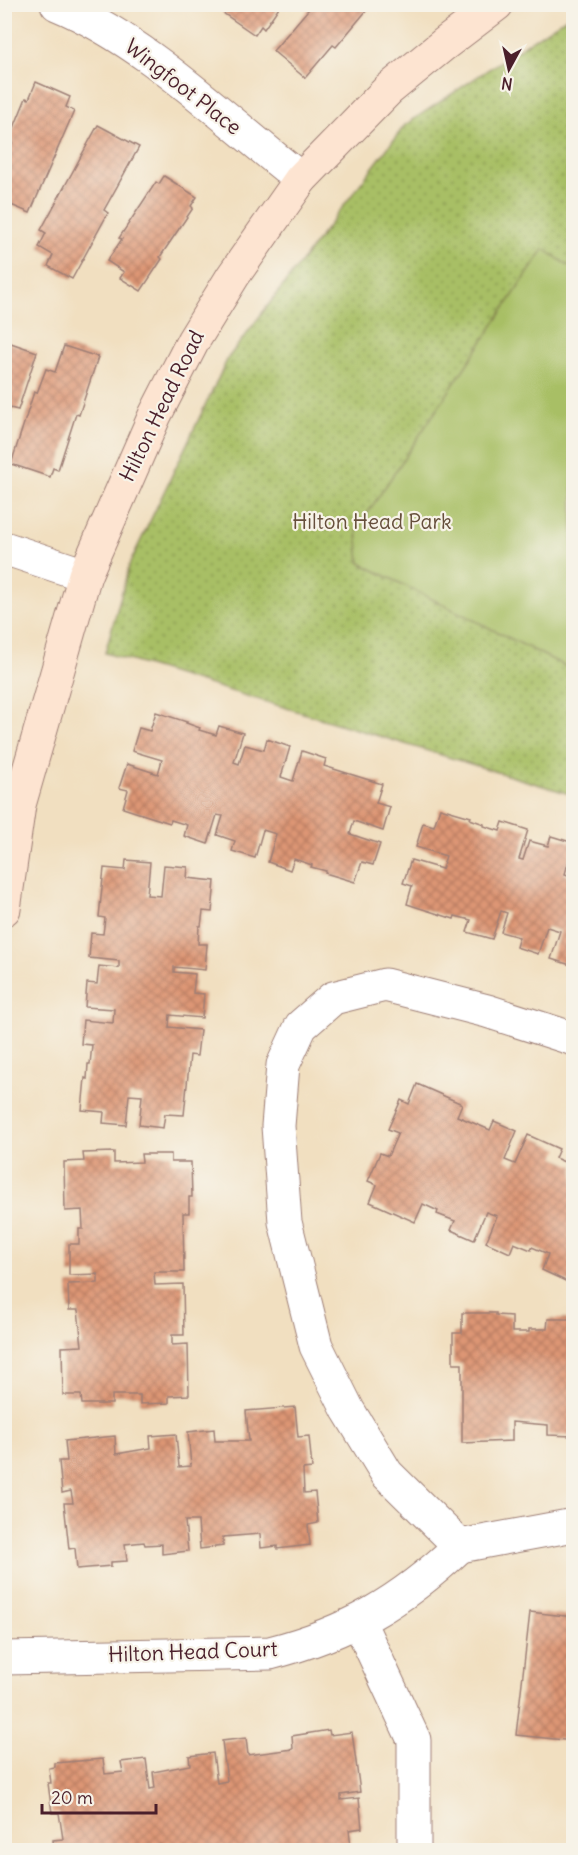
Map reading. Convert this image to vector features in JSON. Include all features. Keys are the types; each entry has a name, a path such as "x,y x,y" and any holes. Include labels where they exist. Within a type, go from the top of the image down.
{"street":[{"name":"Wingfoot Place","path":"57,4 99,24 140,51 301,179"},
{"name":"Hilton Head Road","path":"4,909 19,805 85,575 146,435 193,341 232,276 301,179 387,90 497,4"},
{"path":"4,548 85,575"},
{"path":"573,1039 486,1011 385,985 333,998 301,1026 283,1065 278,1126 285,1222 316,1346 348,1410 387,1474 459,1546 573,1525"},
{"name":"Hilton Head Court","path":"4,1658 270,1653 300,1645 359,1622 395,1600 429,1575 459,1546"},
{"path":"359,1622 414,1740 414,1851"}],"green space":[{"name":"Hilton Head Park","path":"573,13 573,795 105,653 130,563 228,358 405,125"},
{"path":"544,249 573,269 573,670 360,563 357,529"}],"building":[{"path":"228,4 281,4 264,29 261,26 255,35 223,13"},
{"path":"313,4 372,4 336,47 333,45 305,78 273,51"},
{"path":"36,82 70,97 66,107 74,111 30,213 4,202 4,161 13,142 9,140 26,98 29,99"},
{"path":"98,125 139,147 104,210 108,213 72,279 48,266 53,255 39,247 46,233 41,230"},
{"path":"164,176 197,197 191,206 193,208 160,257 162,259 141,291 120,278 124,272 107,261 122,239 119,238 156,182 159,184"},
{"path":"5,341 37,352 18,410 10,408 5,423"},
{"path":"64,346 98,357 58,470 53,468 50,477 11,464 34,392 37,393 46,369 55,372"},
{"path":"156,712 216,735 219,726 243,733 234,762 239,764 245,745 264,750 267,739 290,747 281,777 293,781 302,751 326,759 324,766 382,784 376,803 390,807 383,831 354,821 350,834 380,844 373,865 362,862 355,882 325,873 326,871 294,859 290,870 268,862 276,834 263,830 255,858 232,851 235,841 217,835 223,816 217,815 208,844 184,836 187,825 171,820 170,823 123,808 128,790 119,788 127,764 158,774 162,760 132,751 139,728 150,731"},
{"path":"440,808 471,817 470,819 484,826 500,831 503,822 528,830 519,859 523,860 529,841 548,846 551,836 574,843 565,874 574,877 574,966 551,959 560,931 547,927 538,954 516,947 519,937 501,932 507,913 501,911 492,939 467,932 471,920 455,916 454,919 407,904 412,886 403,883 411,860 442,869 446,856 416,847 423,823 434,826"},
{"path":"126,860 150,862 147,895 161,896 164,865 188,867 187,878 215,881 212,912 203,911 201,926 199,926 198,944 207,944 205,970 174,967 174,972 195,974 193,993 204,994 202,1018 170,1015 169,1027 200,1030 197,1056 190,1055 184,1115 165,1114 163,1128 139,1125 142,1096 129,1095 126,1125 103,1123 104,1112 82,1110 85,1078 87,1079 92,1045 81,1044 83,1020 113,1023 114,1009 85,1007 87,983 97,984 99,966 119,968 119,961 89,958 91,933 103,934 105,918 99,917 104,868 125,870"},
{"path":"417,1084 462,1104 457,1116 490,1130 494,1121 517,1131 505,1160 515,1164 528,1135 559,1149 555,1158 574,1166 574,1285 542,1270 548,1254 514,1243 510,1253 486,1242 497,1216 486,1212 474,1240 451,1230 455,1221 437,1214 438,1211 423,1204 415,1222 370,1202 377,1185 368,1181 380,1153 388,1156 398,1133 388,1129 401,1100 409,1104"},
{"path":"114,1152 114,1163 142,1162 141,1154 171,1154 171,1162 191,1162 192,1197 189,1197 189,1213 183,1213 184,1272 154,1272 155,1285 183,1284 184,1335 172,1335 172,1345 188,1344 189,1395 169,1396 169,1403 140,1404 140,1395 112,1395 112,1404 82,1404 81,1395 63,1395 62,1347 82,1346 78,1310 69,1310 68,1284 98,1283 98,1274 69,1275 69,1244 79,1244 79,1229 83,1229 82,1210 65,1211 64,1162 84,1161 83,1153"},
{"path":"462,1313 496,1313 496,1315 512,1316 512,1332 547,1329 548,1319 573,1319 573,1436 548,1435 548,1425 512,1422 512,1441 462,1443 462,1364 453,1364 453,1333 462,1333"},
{"path":"295,1407 298,1437 309,1436 312,1468 303,1469 304,1493 315,1492 318,1523 308,1525 310,1545 277,1549 277,1546 261,1548 260,1534 223,1537 223,1546 200,1549 198,1521 185,1521 188,1551 162,1554 162,1544 145,1545 144,1542 125,1544 127,1561 111,1562 111,1566 77,1569 75,1548 69,1549 64,1503 73,1503 71,1491 62,1493 59,1461 67,1461 65,1441 115,1436 116,1454 151,1448 150,1436 176,1434 179,1467 191,1466 188,1432 214,1429 215,1441 249,1441 246,1411"},
{"path":"530,1612 574,1617 574,1741 516,1735"},
{"path":"329,1730 330,1735 352,1732 360,1792 341,1795 341,1800 359,1798 362,1828 349,1830 351,1847 343,1848 343,1850 161,1850 160,1845 154,1845 155,1850 54,1850 53,1840 63,1839 59,1813 52,1813 48,1783 51,1783 49,1768 55,1767 55,1763 103,1759 105,1774 123,1772 121,1762 146,1759 150,1789 155,1788 153,1772 190,1765 189,1756 213,1753 217,1783 227,1781 222,1741 246,1738 248,1755 293,1749 292,1736"}]}
